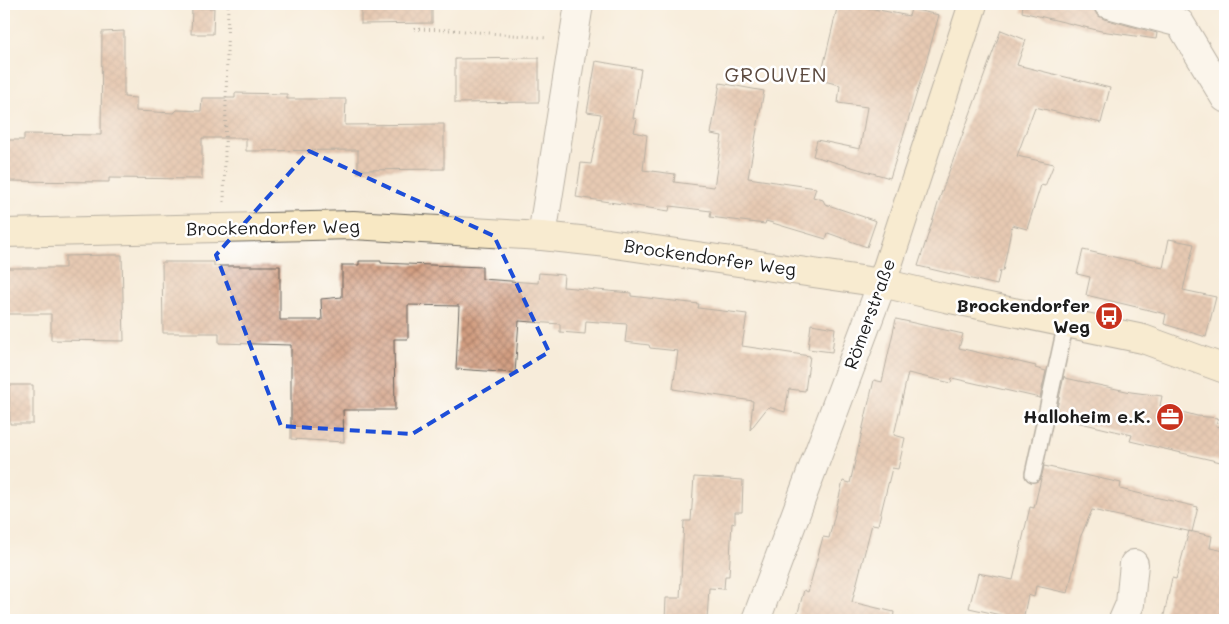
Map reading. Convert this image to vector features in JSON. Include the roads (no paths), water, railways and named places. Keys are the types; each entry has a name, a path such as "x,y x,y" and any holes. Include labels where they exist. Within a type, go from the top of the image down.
{"street":[{"path":"542,236 579,4"},
{"name":"Römerstraße","path":"756,620 882,283 973,4"},
{"path":"1108,4 1180,23 1225,98"},
{"name":"Brockendorfer Weg","path":"4,233 353,225 542,236 608,243 882,283 1143,339 1225,369"},
{"path":"1123,620 1130,604 1134,564"}],"lane":[{"path":"1033,474 1066,323"}],"place":[{"name":"Brockendorfer Weg","path":"1109,316"},
{"name":"Halloheim e.K.","path":"1170,417"}],"district":[{"name":"GROUVEN","path":"776,75"}]}
